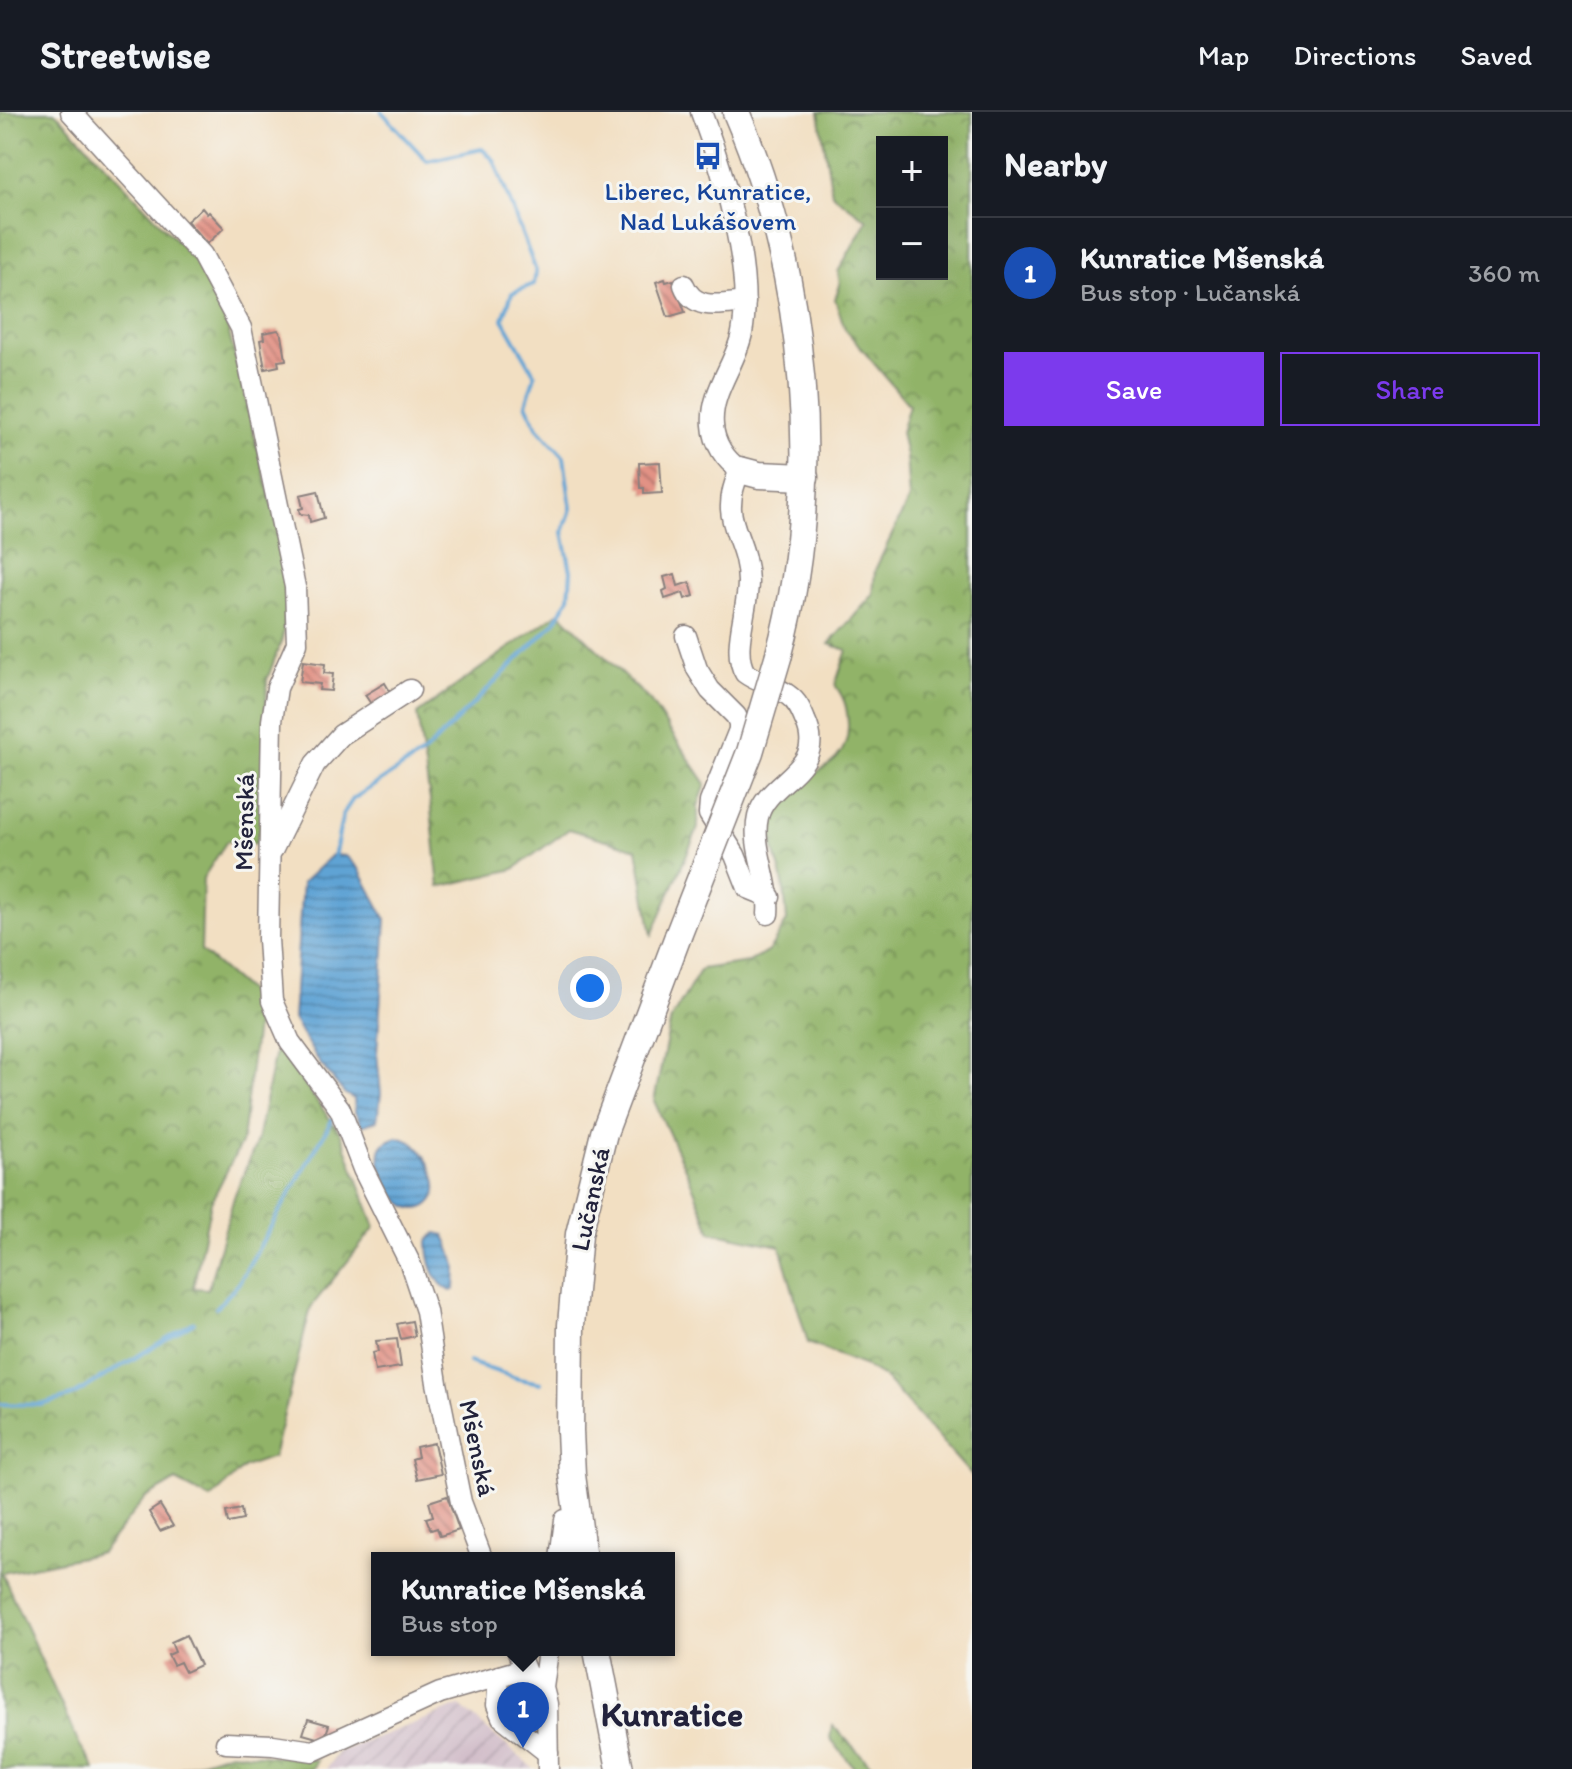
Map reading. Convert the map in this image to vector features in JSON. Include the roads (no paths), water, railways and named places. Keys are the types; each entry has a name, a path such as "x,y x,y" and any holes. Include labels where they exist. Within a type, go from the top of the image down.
{"main road":[{"name":"Lučanská","path":"568,1552 572,1475 570,1367 579,1234 604,1133 750,752 786,627 805,477 802,390 792,306 764,192 736,112"},
{"path":"740,470 759,475 805,477"},
{"path":"598,1656 620,1769"}],"street":[{"name":"Mšenská","path":"71,112 202,255 241,328 295,587 297,643 277,688 272,721 268,939 272,1001 290,1042 340,1109 363,1169 410,1263 426,1311 461,1502 480,1552"},
{"path":"686,636 697,669 710,690 739,723 739,730 710,802 710,820 735,855 748,888 769,905 757,818 770,794 799,770 810,743 808,724 797,703 789,695 752,679 740,664 738,653 746,616 748,576 729,508 730,495 740,470 723,454 712,424 717,395 742,337 745,302 729,197 701,112"},
{"path":"684,285 689,296 703,304 745,302"},
{"path":"269,858 315,764 341,735 410,690"},
{"path":"565,1520 568,1552"},
{"path":"520,1656 547,1704 548,1761"},
{"path":"535,1681 545,1656"},
{"path":"226,1743 313,1751 440,1693 513,1672 535,1681"},
{"path":"499,1676 497,1705 502,1717 548,1761"}],"water":[{"path":"332,855 346,856 359,869 386,920 377,1053 381,1094 377,1120 362,1126 355,1112 354,1099 344,1093 319,1062 293,1019 302,883"},
{"path":"397,1137 414,1144 424,1156 436,1182 434,1198 420,1209 410,1208 401,1202 382,1172 382,1146"},
{"path":"436,1233 445,1235 456,1265 455,1289 451,1291 440,1282 431,1263 428,1241"}],"waterway":[{"path":"334,857 343,814 353,799 424,753 554,623 569,598 571,571 563,532 571,509 564,457 537,427 526,404 535,375 503,319 512,293 534,284 536,271 494,160 482,149 427,161 382,112"},
{"path":"216,1308 238,1284 335,1115"},
{"path":"0,1404 41,1405 72,1396 194,1322"},
{"path":"469,1362 541,1383"}],"place":[{"name":"Liberec, Kunratice, Nad Lukášovem","path":"708,156"},
{"name":"Kunratice Mšenská","path":"523,1748"}],"district":[{"name":"Kunratice","path":"672,1714"}]}
